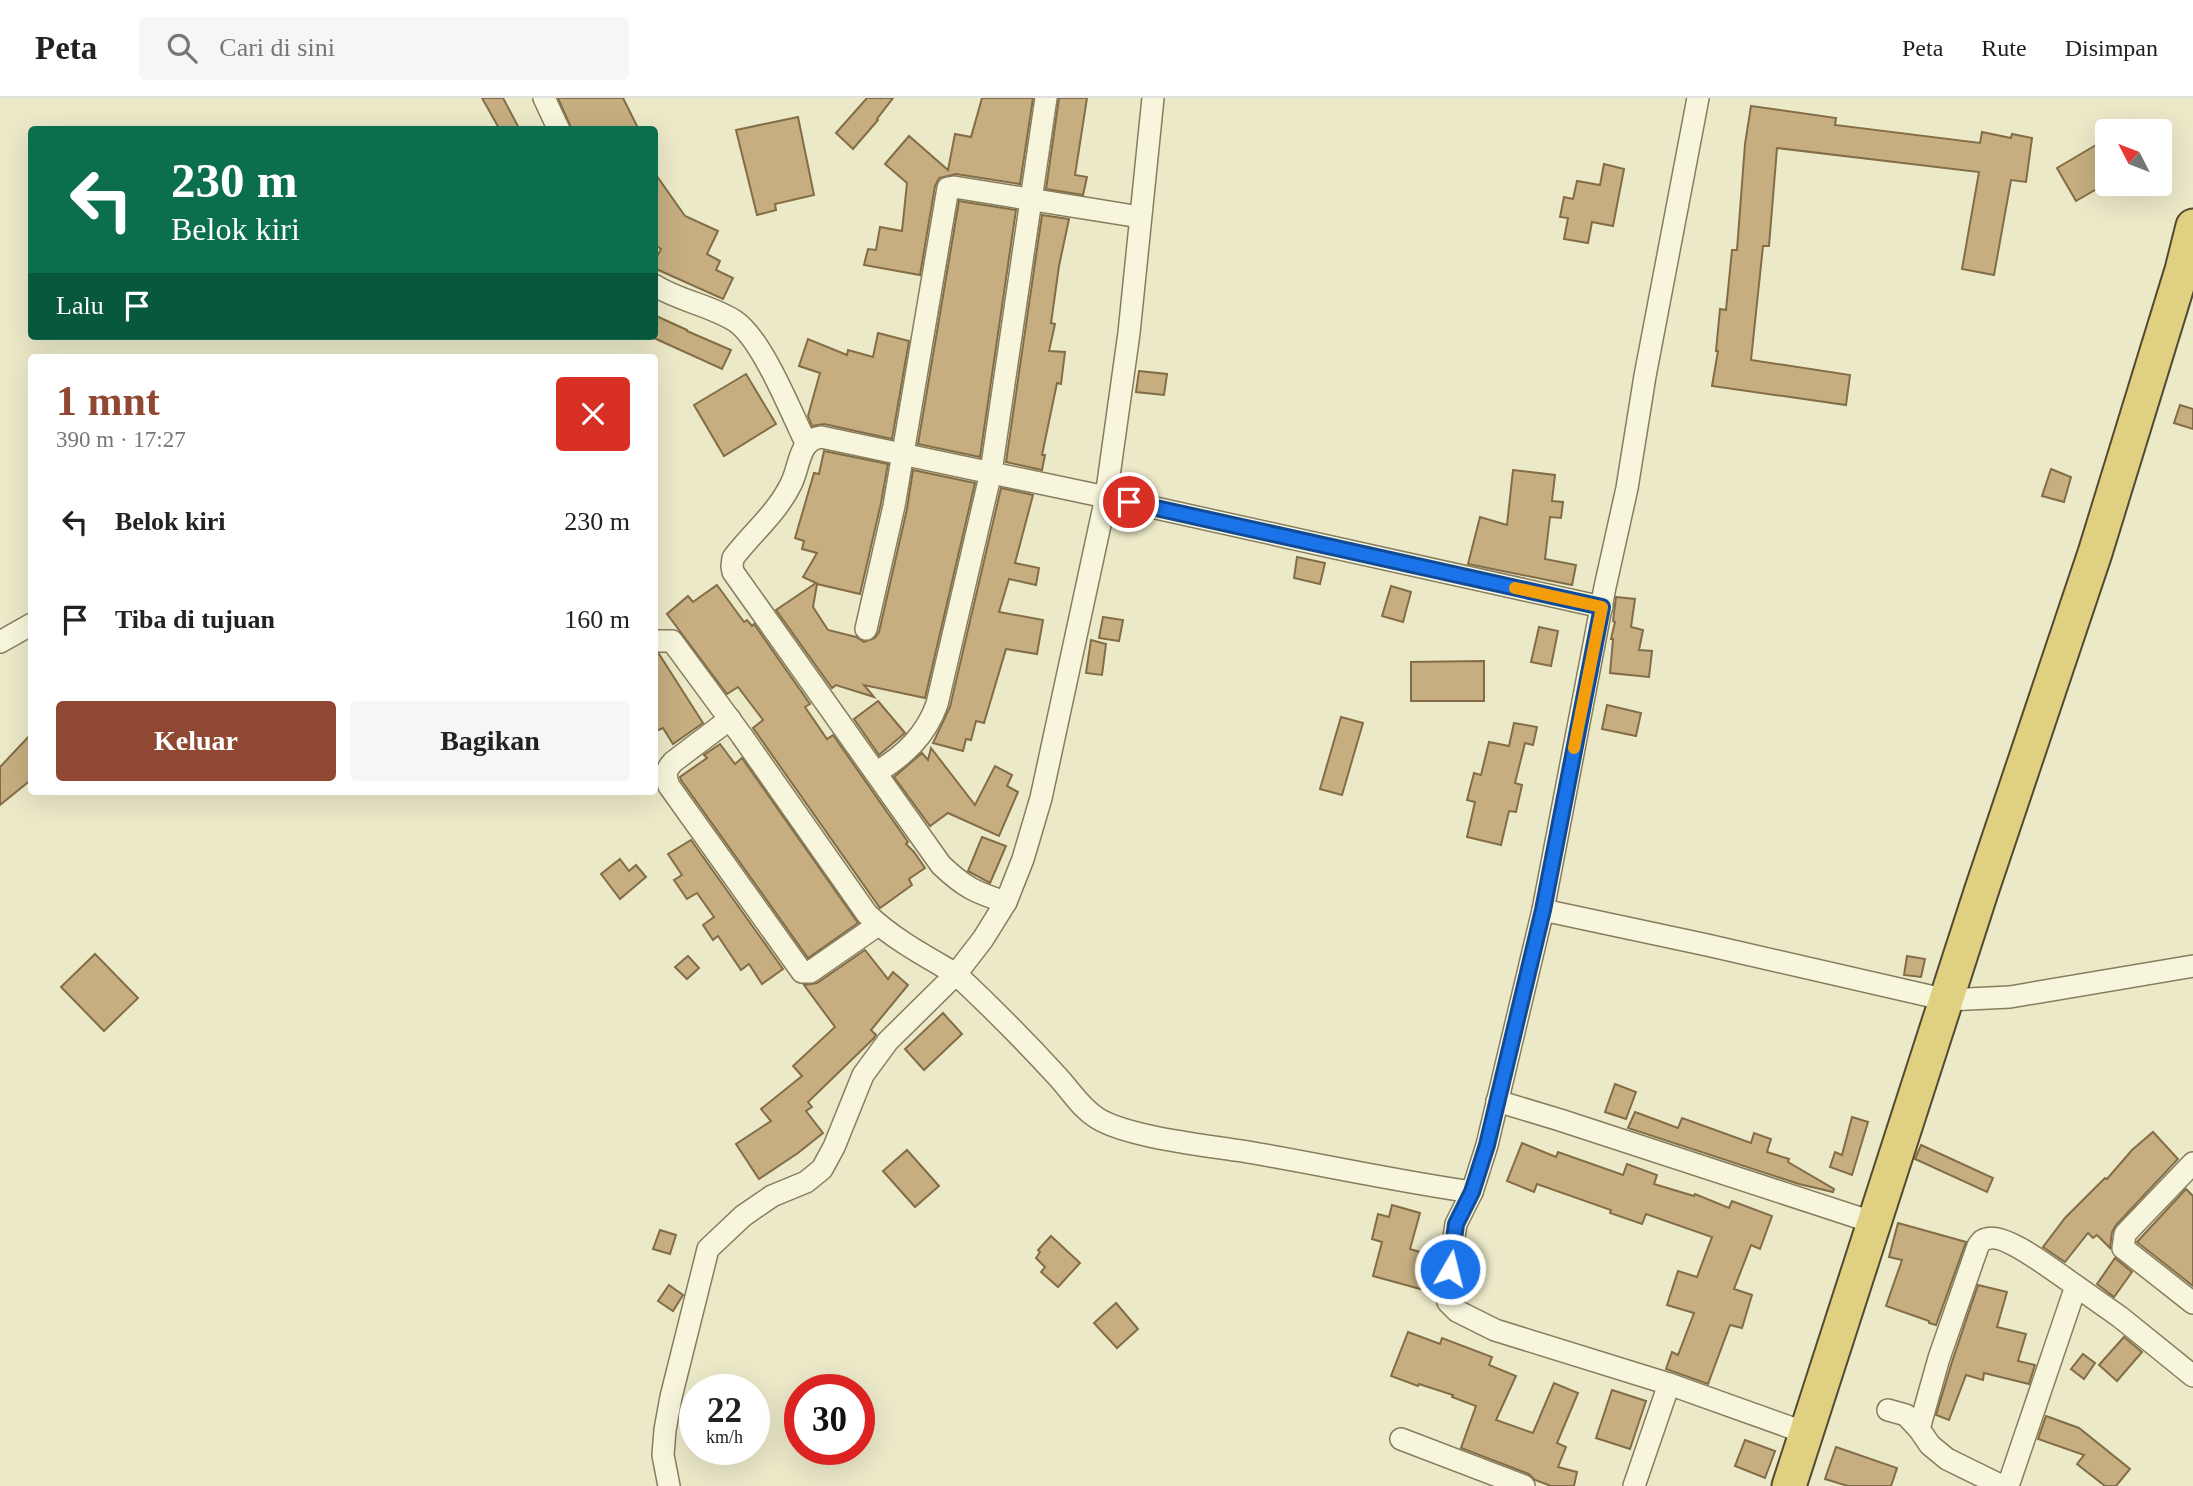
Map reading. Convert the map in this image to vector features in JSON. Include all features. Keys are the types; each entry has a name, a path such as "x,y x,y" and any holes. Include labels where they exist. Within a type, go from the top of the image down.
{"highway":[{"path":"1789,1486 1981,892 2095,552 2193,226"}],"street":[{"path":"544,98 557,126"},
{"path":"877,772 913,746 932,719 991,472 1046,98"},
{"path":"669,1486 663,1455 665,1430 708,1249 743,1216 772,1196 806,1182 822,1169 834,1147 863,1075 888,1041 956,974 983,939 1006,902 1023,859 1041,798 1107,497 1129,333 1153,98"},
{"path":"1698,98 1645,376 1627,488 1543,910 1487,1145 1472,1192 1456,1224 1447,1289 1448,1302 1457,1311 1495,1330 1669,1384 1806,1433"},
{"path":"866,629 894,506 946,191 950,186 1140,217"},
{"path":"658,287 735,321 748,332 763,356 806,443"},
{"path":"1006,902 978,894 956,880 942,865 738,582 732,566 737,553 764,523 792,484 806,443 813,438 821,437 991,472 1602,607"},
{"path":"0,642 28,626"},
{"path":"658,640 672,641 867,914 911,948 956,974 1058,1077 1084,1109 1101,1121 1126,1130 1162,1137 1391,1180 1472,1192"},
{"path":"730,719 673,762 665,776 669,786 778,940 802,972 810,972 878,925"},
{"path":"1543,910 1947,1000 2010,997 2193,966"},
{"path":"1497,1101 1560,1119 1875,1223"},
{"path":"2191,1169 2126,1234 2123,1248 2193,1303"},
{"path":"1919,1429 1968,1272 1982,1240 1987,1238 1996,1238 2026,1251 2120,1317 2193,1376"},
{"path":"2008,1486 2076,1286"},
{"path":"1634,1486 1669,1384"},
{"path":"1888,1410 1906,1415 1930,1445 1947,1459 2001,1486"},
{"path":"1401,1439 1524,1486"}],"building":[{"path":"482,98 503,98 518,126 498,126"},
{"path":"558,98 623,98 637,126 570,126"},
{"path":"867,98 893,98 853,149 836,133"},
{"path":"982,98 1033,98 1020,184 956,174 939,178 935,186 920,275 864,265 868,249 876,250 880,227 902,231 907,183 885,164 909,136 948,170 955,134 971,137"},
{"path":"1059,98 1087,98 1075,175 1087,177 1083,195 1046,189"},
{"path":"1751,106 1836,118 1835,125 1980,143 1982,132 2011,138 2012,134 2032,138 2026,182 2011,180 1994,275 1962,269 1979,172 1777,148 1769,246 1763,246 1751,360 1850,375 1846,405 1712,386 1718,351 1720,309 1726,310 1732,250 1737,250 1745,144"},
{"path":"798,117 814,195 775,204 776,210 757,215 736,130"},
{"path":"2095,146 2095,190 2076,201 2057,168"},
{"path":"1604,164 1624,169 1613,226 1592,222 1588,243 1564,239 1568,218 1560,217 1564,197 1573,199 1577,181 1600,185"},
{"path":"658,178 685,216 718,231 707,254 720,261 716,270 733,278 723,299 658,270 658,255 661,249 658,247"},
{"path":"959,201 1016,210 980,457 918,444"},
{"path":"1042,215 1069,219 1059,266 1051,323 1055,324 1049,351 1065,352 1061,384 1057,383 1042,455 1045,455 1042,470 1006,462"},
{"path":"658,317 731,350 722,369 658,340"},
{"path":"878,333 909,341 892,439 824,424 812,426 808,416 820,373 799,366 808,339 847,355 848,350 873,357"},
{"path":"1139,371 1167,374 1164,395 1136,392"},
{"path":"746,374 776,424 724,456 694,405"},
{"path":"2180,405 2193,409 2193,429 2174,423"},
{"path":"824,451 888,464 860,594 817,584 813,607 828,630 856,637 864,642 875,638 879,632 907,509 913,470 975,483 925,698 864,685 874,697 836,685 832,688 776,610 816,583 803,577 817,553 802,549 804,541 795,538 814,473 819,474"},
{"path":"2051,469 2071,477 2064,502 2042,496"},
{"path":"1513,470 1555,475 1552,501 1563,502 1561,518 1550,517 1545,559 1576,565 1572,585 1468,564 1480,517 1507,525"},
{"path":"1001,488 1033,495 1015,563 1039,568 1036,585 1009,579 999,612 1043,620 1037,654 1006,649 984,723 976,721 971,740 966,739 963,751 933,743 950,707"},
{"path":"1297,557 1325,563 1320,584 1294,578"},
{"path":"717,585 744,622 747,620 752,626 754,624 810,704 805,707 827,739 833,735 925,868 909,879 912,885 880,908 753,728 763,720 738,687 727,694 667,614 688,596 693,602"},
{"path":"1391,586 1411,592 1403,622 1382,616"},
{"path":"1616,597 1635,599 1631,627 1643,630 1639,650 1652,651 1649,677 1610,673"},
{"path":"1103,617 1123,620 1119,641 1099,638"},
{"path":"1539,627 1558,631 1551,666 1531,662"},
{"path":"1091,640 1106,644 1102,675 1086,673"},
{"path":"658,654 703,723 673,744 663,728 658,730"},
{"path":"1484,661 1484,701 1411,701 1411,662"},
{"path":"878,701 905,733 879,755 854,719"},
{"path":"1607,705 1641,713 1636,736 1602,729"},
{"path":"1341,717 1363,723 1342,795 1320,789"},
{"path":"1514,723 1537,727 1533,745 1525,743 1515,783 1522,785 1516,812 1509,811 1501,845 1467,837 1475,802 1467,800 1474,773 1481,775 1489,742 1509,746"},
{"path":"28,737 28,782 0,805 0,767"},
{"path":"720,744 735,764 742,758 858,923 808,958 681,780 680,777 707,758 704,755"},
{"path":"931,748 975,805 995,766 1012,775 1007,786 1018,792 999,836 948,813 930,826 894,777 922,753 928,760"},
{"path":"982,837 1006,846 990,883 968,871"},
{"path":"691,840 783,969 762,984 749,964 741,970 718,936 713,940 703,925 714,917 697,893 687,899 674,880 682,875 668,854"},
{"path":"620,859 629,871 636,865 646,877 620,899 601,874"},
{"path":"865,950 888,979 893,972 908,985 871,1030 876,1035 874,1038 808,1102 812,1107 806,1111 823,1133 759,1179 736,1144 771,1121 761,1109 802,1076 793,1066 835,1027 804,985 817,983"},
{"path":"95,954 138,998 104,1031 61,987"},
{"path":"688,956 699,968 687,979 675,967"},
{"path":"1907,956 1925,959 1921,977 1904,975"},
{"path":"943,1013 962,1034 924,1070 905,1049"},
{"path":"1615,1084 1636,1092 1626,1119 1605,1112"},
{"path":"1635,1112 1678,1128 1682,1118 1751,1143 1754,1133 1771,1139 1767,1152 1789,1159 1788,1162 1834,1189 1833,1192 1799,1184 1628,1128"},
{"path":"1852,1117 1868,1122 1852,1175 1830,1167 1835,1152 1842,1155"},
{"path":"2153,1132 2178,1159 2116,1225 2112,1232 2110,1248 2097,1235 2093,1238 2088,1233 2065,1262 2043,1247 2065,1218"},
{"path":"1522,1143 1556,1157 1558,1152 1623,1175 1627,1164 1657,1175 1654,1184 1694,1196 1695,1194 1729,1208 1732,1201 1772,1216 1760,1249 1751,1245 1734,1289 1752,1295 1742,1328 1730,1325 1708,1384 1666,1369 1672,1352 1678,1355 1694,1313 1667,1305 1678,1271 1697,1277 1712,1237 1646,1214 1642,1224 1537,1184 1534,1192 1507,1181"},
{"path":"1921,1145 1993,1178 1987,1192 1915,1159"},
{"path":"907,1150 939,1186 915,1207 883,1171"},
{"path":"2186,1189 2193,1196 2193,1286 2137,1242"},
{"path":"1392,1205 1420,1213 1410,1249 1434,1256 1424,1290 1373,1276 1382,1242 1372,1239 1378,1214 1389,1217"},
{"path":"1898,1223 1966,1242 1936,1325 1886,1306 1902,1260 1889,1257"},
{"path":"660,1230 676,1235 670,1254 653,1249"},
{"path":"1051,1236 1080,1263 1058,1287 1041,1272 1045,1267 1036,1258 1040,1252 1038,1250"},
{"path":"2115,1258 2132,1272 2114,1297 2097,1284"},
{"path":"669,1285 683,1295 673,1311 658,1301"},
{"path":"1978,1285 2007,1292 1997,1327 2026,1334 2018,1361 2035,1365 2029,1384 1984,1373 1983,1380 1966,1375 1949,1420 1936,1415"},
{"path":"1116,1303 1138,1329 1117,1348 1094,1323"},
{"path":"1408,1332 1440,1344 1442,1338 1492,1357 1489,1365 1516,1376 1496,1420 1533,1433 1554,1383 1578,1393 1557,1443 1566,1447 1558,1467 1577,1472 1574,1486 1551,1486 1535,1480 1529,1474 1461,1448 1476,1406 1452,1397 1453,1395 1391,1376"},
{"path":"2124,1337 2142,1352 2117,1381 2099,1365"},
{"path":"2083,1354 2095,1363 2084,1379 2071,1369"},
{"path":"1612,1390 1646,1401 1630,1449 1596,1438"},
{"path":"2046,1416 2079,1428 2130,1469 2116,1486 2105,1486 2077,1464 2084,1455 2038,1439"},
{"path":"1745,1440 1775,1451 1765,1478 1735,1466"},
{"path":"1836,1447 1897,1468 1891,1486 1848,1486 1825,1479"}],"slow traffic":[{"path":"1515,588 1602,607 1574,748"}],"route":[{"path":"1129,502 1602,607 1543,910 1487,1145 1472,1192 1456,1224 1450,1269"}]}
